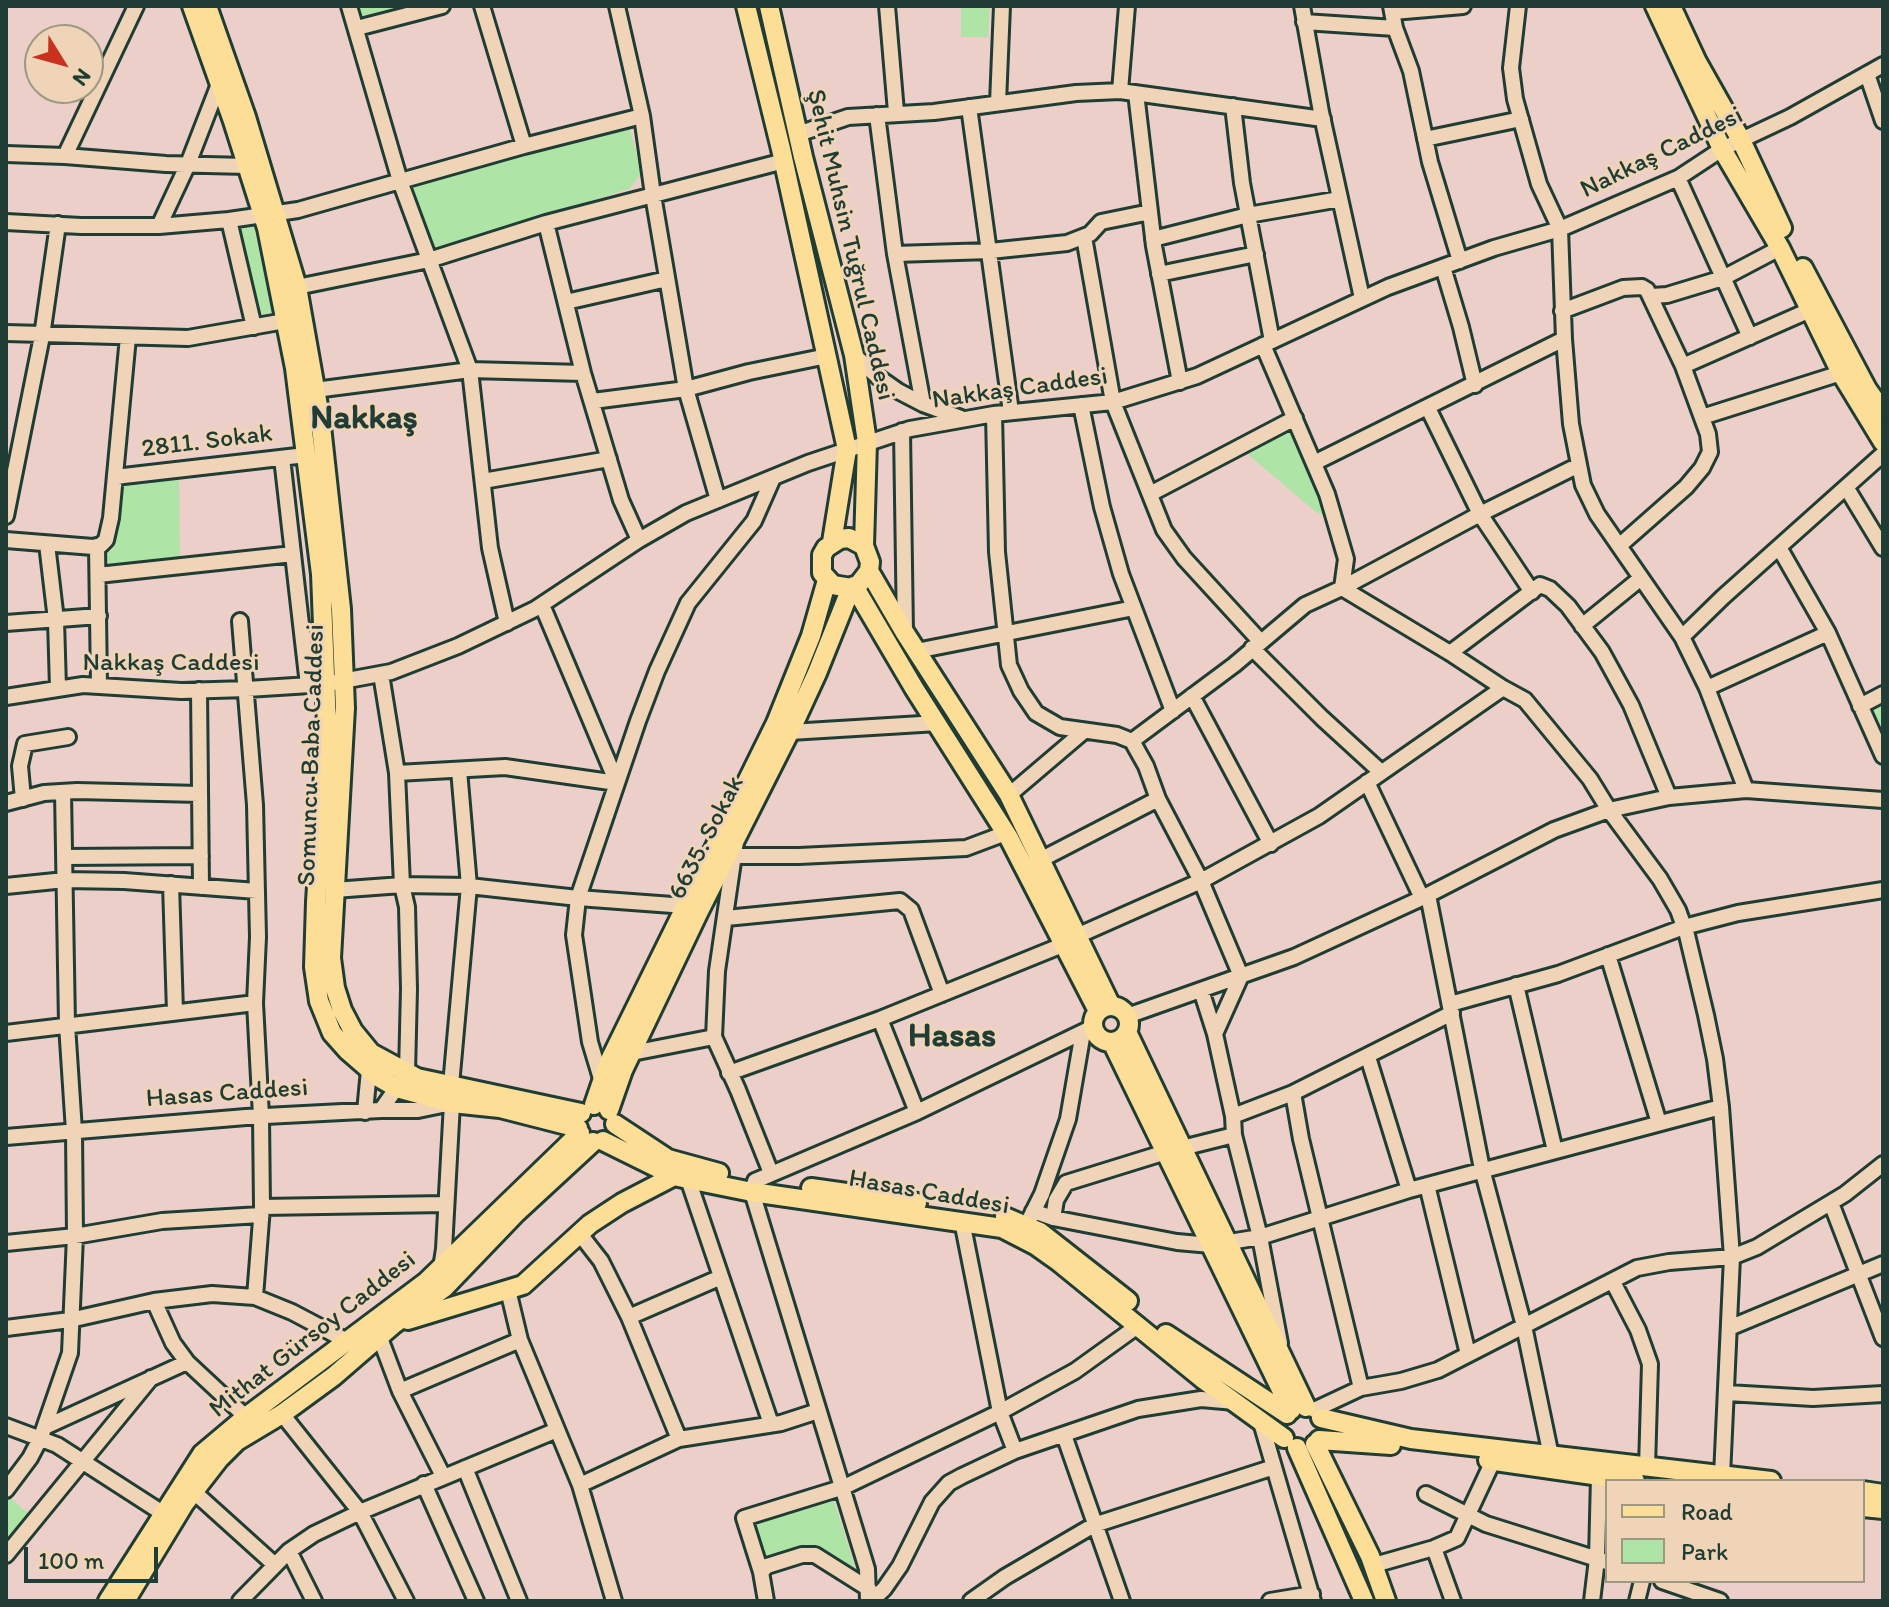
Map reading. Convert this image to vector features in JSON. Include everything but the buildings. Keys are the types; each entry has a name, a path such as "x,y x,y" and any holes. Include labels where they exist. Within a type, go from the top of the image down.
{"main road":[{"name":"Somuncu Baba Caddesi","path":"192,6 247,166 297,287 315,390 341,609 326,683 345,708 331,958 335,988 353,1031 371,1053 402,1080"},
{"name":"Somuncu Baba Caddesi","path":"207,6 246,117 269,214 295,368 321,574 327,726 314,967 319,1001 332,1033 369,1070 500,1108 594,1125"},
{"name":"Şehit Muhsin Tuğrul Caddesi","path":"746,6 784,161 847,449 832,542"},
{"name":"Şehit Muhsin Tuğrul Caddesi","path":"769,6 854,355 867,442 864,546"},
{"path":"1655,6 1722,149 1780,248 1841,373 1883,442"},
{"path":"1671,6 1697,62 1741,140 1772,209 1867,389 1883,412"},
{"path":"849,538 864,546 870,562 865,578 852,587 833,585 827,580 820,564 832,542 849,538"},
{"path":"869,571 916,651 1009,795 1042,859 1072,940 1096,1019 1098,1036 1122,1030"},
{"name":"6635. Sokak","path":"594,1125 608,1064 776,723 811,636 827,580"},
{"path":"852,587 1072,940"},
{"name":"6635. Sokak","path":"594,1125 790,732 852,587"},
{"path":"1096,1019 1121,1009 1122,1030 1219,1244 1304,1412 1323,1430 1304,1442"},
{"name":"Hasas Caddesi","path":"594,1125 681,1177 759,1182 981,1212 1011,1219 1030,1218 1174,1341 1304,1412 1411,1439 1551,1456 1641,1474"},
{"name":"Hasas Caddesi","path":"594,1125 668,1159 705,1170 1002,1228 1035,1245 1235,1402 1304,1442"},
{"name":"Mithat Gürsoy Caddesi","path":"108,1601 202,1454 246,1417 426,1282 594,1125"},
{"name":"Mithat Gürsoy Caddesi","path":"125,1601 193,1491 237,1441 282,1414 444,1288 594,1125"},
{"name":"Mithat Gürsoy Caddesi","path":"394,1324 523,1285 580,1234 622,1203 681,1177"},
{"path":"1219,1244 1283,1359 1304,1412"},
{"path":"1304,1412 1281,1429 1304,1442 1370,1442 1599,1477 1641,1474 1751,1479"},
{"path":"1304,1442 1374,1565 1386,1601"},
{"path":"1304,1442 1364,1601"}],"street":[{"path":"65,156 136,6"},
{"path":"349,6 400,181 470,370 490,548 507,623"},
{"path":"357,28 442,6"},
{"path":"482,6 524,146"},
{"path":"617,6 642,116 686,389 718,500"},
{"path":"887,6 896,112"},
{"path":"998,103 1002,6"},
{"path":"1120,91 1127,6"},
{"path":"1302,6 1362,298"},
{"path":"1460,261 1392,9 1463,6"},
{"path":"1518,6 1511,68 1539,184 1560,229 1562,311 1571,424 1583,485 1597,514 1682,637 1707,688 1746,790"},
{"path":"1304,22 1395,28"},
{"name":"Nakkaş Caddesi","path":"6,697 99,685 247,689 326,683 381,674 458,646 542,605 639,540 686,513 718,500 847,449 902,431 994,414 1113,402 1180,382 1362,298 1460,261 1560,229 1678,178 1722,149 1790,117 1883,65"},
{"path":"1867,74 1883,121"},
{"path":"159,226 188,164 219,84"},
{"path":"798,134 848,117 934,112 1076,93 1120,91 1323,119"},
{"path":"1136,93 1153,239 1180,382"},
{"path":"1233,106 1268,343 1327,494 1346,559 1342,588"},
{"path":"969,107 1011,412"},
{"path":"877,115 895,254 923,404"},
{"path":"6,222 159,226 298,210 642,116"},
{"path":"1425,139 1521,119"},
{"path":"6,154 247,166"},
{"path":"297,287 429,260 546,223 784,161"},
{"path":"1678,178 1750,337"},
{"path":"1153,239 1248,215 1340,199"},
{"path":"895,254 990,251 1067,243 1084,237 1101,222 1150,212"},
{"path":"229,220 254,327"},
{"path":"546,223 583,373 621,500 639,540"},
{"path":"6,516 42,336 58,224"},
{"path":"1084,237 1113,402 1164,530 1256,645 1322,718 1381,772"},
{"path":"1652,296 1667,295 1723,278 1780,248"},
{"path":"1159,274 1256,254"},
{"path":"1443,267 1475,385"},
{"path":"566,302 667,279"},
{"path":"1562,311 1623,288 1642,287 1652,296 1683,366 1708,434 1710,452 1702,468 1686,487 1619,546"},
{"path":"1683,366 1810,310"},
{"path":"6,333 188,338 285,321"},
{"path":"6,540 97,546 106,540 128,337"},
{"path":"1314,463 1564,339"},
{"path":"854,355 878,377 923,404 965,419"},
{"path":"593,401 686,389 827,356"},
{"path":"315,390 470,370 583,373"},
{"path":"1702,417 1841,373"},
{"path":"1081,405 1102,507 1121,574 1173,711"},
{"path":"1428,408 1480,514 1532,592"},
{"path":"994,414 997,552 1009,665 1036,713 1060,727 1117,735 1132,741 1146,766 1158,799 1201,881 1241,976 1215,1034"},
{"path":"1150,494 1295,418"},
{"path":"902,431 905,633"},
{"path":"1682,637 1883,454"},
{"name":"2811. Sokak","path":"115,477 306,455"},
{"path":"282,458 293,554 326,683"},
{"path":"483,481 609,459"},
{"path":"1132,741 1305,605 1579,465"},
{"path":"602,1082 590,1042 574,935 578,898 657,671 688,603 754,521 773,478"},
{"path":"1846,487 1883,548"},
{"path":"47,544 56,620 58,688"},
{"path":"97,546 99,685"},
{"path":"1780,549 1828,633 1883,756"},
{"path":"98,575 293,554"},
{"path":"1582,626 1641,578"},
{"path":"1450,653 1540,585 1550,589 1602,652 1631,705 1669,797"},
{"path":"1342,588 1525,700 1590,779 1670,893 1684,927 1715,1059 1721,1107 1732,1257 1722,1476"},
{"path":"542,605 617,783"},
{"path":"916,651 1134,608"},
{"path":"6,623 99,616"},
{"path":"240,621 255,805 257,891 255,1003 261,1116 261,1211 255,1297"},
{"path":"1707,688 1828,633"},
{"path":"373,1111 402,1080 409,989 407,907 402,885 397,773 381,674"},
{"path":"729,1073 942,994 1072,940 1201,881 1319,816 1503,688"},
{"path":"199,690 201,887"},
{"path":"1860,706 1883,694"},
{"path":"1192,696 1271,844"},
{"path":"790,732 938,723"},
{"path":"1009,795 1083,732"},
{"path":"23,799 20,766 25,744 68,737"},
{"path":"397,773 505,767 617,783"},
{"path":"441,1268 451,1094 469,886 459,770"},
{"path":"1367,782 1425,896 1451,1008 1482,1169 1524,1326 1551,1456"},
{"path":"1122,1030 1201,990 1294,957 1425,896 1554,830 1609,810 1669,797 1746,790 1883,800"},
{"path":"6,803 44,793 63,792 200,794"},
{"path":"6,1490 30,1458 43,1432 70,1353 75,1236 74,1131 67,1025 63,792"},
{"path":"1042,859 1158,799"},
{"path":"736,856 966,848 1006,833"},
{"path":"736,837 736,856 717,971 714,1037 738,1090 818,1411 867,1569 870,1598"},
{"path":"65,857 201,856"},
{"path":"6,886 65,880 257,891"},
{"path":"171,884 175,1012"},
{"path":"334,890 402,885 469,886 686,906"},
{"path":"1233,1116 1293,1093 1368,1057 1451,1008 1516,985 1558,974 1684,927 1738,913 1883,890"},
{"path":"726,918 900,901 911,910 942,994"},
{"path":"1608,955 1659,1123"},
{"path":"1516,985 1555,1151"},
{"path":"1201,990 1215,1034 1233,1116 1234,1135 1260,1237 1283,1359"},
{"path":"6,1033 255,1003"},
{"path":"880,1019 917,1112"},
{"path":"1096,1019 1068,1119 1042,1194 1030,1218 1053,1218 1177,1242 1219,1244 1260,1237 1482,1169 1721,1107"},
{"path":"759,1182 917,1112 1096,1019"},
{"path":"632,1053 714,1037"},
{"path":"1368,1057 1409,1190"},
{"path":"369,1070 373,1111"},
{"path":"1293,1093 1301,1139 1361,1388"},
{"name":"Hasas Caddesi","path":"6,1137 261,1116 418,1110 451,1094"},
{"path":"1053,1218 1056,1200 1066,1183 1234,1135"},
{"path":"1304,1412 1361,1388 1438,1370 1637,1268 1732,1257 1757,1247 1862,1183 1883,1164"},
{"path":"681,1177 721,1277 771,1424"},
{"path":"1427,1185 1468,1354"},
{"path":"1831,1203 1883,1338"},
{"path":"6,1243 75,1236 162,1221 261,1211 446,1204"},
{"path":"962,1221 1000,1412 1015,1451"},
{"path":"580,1234 601,1261 629,1317 679,1439"},
{"path":"1729,1328 1883,1264"},
{"path":"629,1317 721,1277"},
{"path":"1613,1282 1638,1330 1650,1364 1641,1474"},
{"path":"508,1290 520,1340 580,1485 614,1601"},
{"path":"6,1328 70,1320 154,1301 212,1294 255,1297 292,1312 347,1341"},
{"path":"154,1301 173,1343 187,1362 246,1417"},
{"path":"766,1601 761,1572 744,1518 844,1487 1000,1412 1075,1371 1139,1325"},
{"path":"380,1338 400,1391 443,1476"},
{"path":"400,1391 520,1340"},
{"path":"43,1432 187,1362"},
{"path":"1182,1401 1200,1388 1201,1381 1197,1374"},
{"path":"6,1555 151,1378"},
{"path":"1727,1393 1813,1398 1883,1394"},
{"path":"870,1598 884,1589 900,1566 932,1502 941,1491 962,1476 1015,1451 1138,1409 1201,1399 1235,1402"},
{"path":"580,1485 679,1439 771,1424 818,1411"},
{"path":"282,1414 360,1512 406,1601"},
{"path":"1260,1419 1312,1598 1270,1601"},
{"path":"6,1426 43,1432 164,1514"},
{"path":"240,1601 289,1551 314,1534 424,1484 557,1430"},
{"path":"1064,1435 1122,1601"},
{"path":"1374,1565 1457,1538 1493,1461"},
{"path":"971,1601 1005,1577 1094,1525 1274,1467"},
{"path":"465,1468 519,1601"},
{"path":"1592,1601 1602,1561 1599,1477"},
{"path":"424,1484 476,1601"},
{"path":"193,1491 275,1565"},
{"path":"1426,1494 1486,1524 1602,1561"},
{"path":"1434,1548 1453,1601"},
{"path":"289,1551 314,1601"},
{"path":"761,1572 767,1566 802,1555 815,1555 870,1598 889,1601"},
{"path":"1673,1583 1696,1587 1720,1601"}],"green space":[{"path":"357,6 420,6 370,19 360,16"},
{"path":"961,6 990,6 988,37 961,37"},
{"path":"628,123 642,173 629,189 428,252 407,190 415,183"},
{"path":"254,227 273,312 258,316 236,232 240,228"},
{"path":"1292,427 1327,513 1316,512 1245,452"},
{"path":"179,479 180,563 103,573 100,552 113,550 121,483"},
{"path":"1883,699 1883,741 1866,709"},
{"path":"6,1497 30,1515 6,1546"},
{"path":"834,1501 857,1573 822,1552 764,1560 751,1524"}],"district":[{"name":"Nakkaş","path":"364,419"},
{"name":"Hasas","path":"952,1037"}]}
